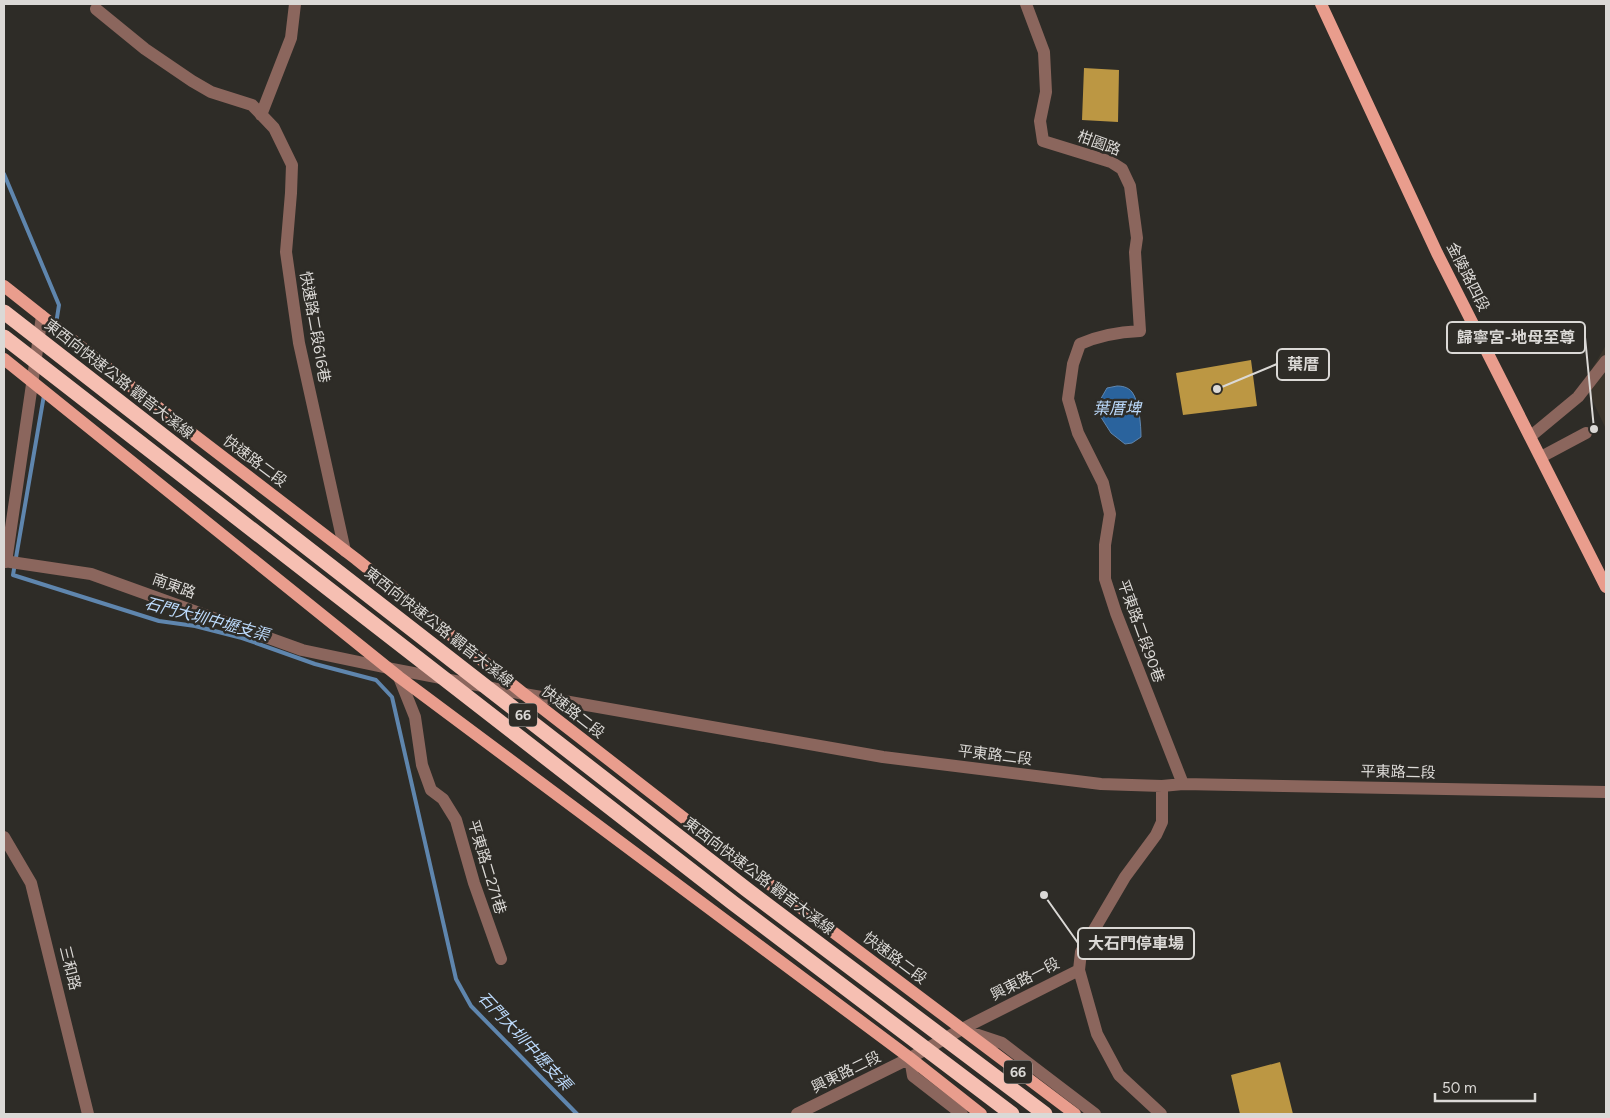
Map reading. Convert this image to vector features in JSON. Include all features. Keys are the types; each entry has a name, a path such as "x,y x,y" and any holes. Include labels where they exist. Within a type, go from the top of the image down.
{"highway":[{"name":"東西向快速公路 觀音大溪線","path":"4,312 746,889 1045,1114"},
{"name":"66","path":"4,336 733,903 1012,1114"}],"main road":[{"name":"金陵路四段","path":"1321,4 1437,253 1531,436 1606,588"},
{"name":"快速路二段","path":"4,286 345,550 524,694 756,874 1075,1114"},
{"path":"4,359 399,677 910,1058 981,1114"}],"street":[{"path":"261,115 291,38 295,4"},
{"name":"柑園路","path":"1026,4 1044,52 1046,92 1040,121 1043,141 1111,162 1122,168 1130,186 1138,238 1135,252 1140,331"},
{"name":"快速路二段616巷","path":"96,9 145,49 192,81 211,92 252,105 274,128 292,165 286,252 299,343 345,550"},
{"path":"10,562 42,316"},
{"name":"平東路二段90巷","path":"1140,331 1096,336 1080,344 1073,364 1068,400 1078,433 1103,483 1110,514 1105,545 1105,579 1116,613 1183,784"},
{"path":"1531,436 1578,397 1606,361"},
{"path":"1540,457 1586,433"},
{"name":"南東路","path":"10,562 91,574 302,650 388,668"},
{"name":"平東路二段","path":"388,668 882,757 1101,784 1606,792"},
{"name":"平東路二271巷","path":"399,677 415,718 422,765 431,790 443,799 456,820 474,883 501,959"},
{"name":"興東路一段","path":"910,1058 962,1029 1079,970 1082,952 1125,878 1156,835 1162,822 1162,786"},
{"name":"三和路","path":"4,837 31,883 88,1114"},
{"path":"1079,970 1097,1034 1119,1075 1161,1114"},
{"name":"快速路二段","path":"962,1029 1002,1042 1095,1114"},
{"path":"910,1058 913,1076 962,1114"},
{"name":"興東路二段","path":"797,1114 910,1058"}],"shaded area":[{"path":"1606,345 1606,429 1584,383"}],"water":[{"name":"葉厝埤","path":"1117,386 1130,390 1138,407 1141,437 1132,443 1125,444 1111,433 1097,411 1099,402 1107,388"}],"building":[{"path":"1084,68 1119,70 1118,122 1082,120"},
{"path":"1251,360 1257,406 1183,415 1176,373"},
{"path":"1280,1062 1293,1114 1240,1114 1231,1075"}],"waterway":[{"name":"石門大圳中壢支渠","path":"4,174 59,305 56,324"},
{"name":"石門大圳中壢支渠","path":"44,395 13,575 159,621 195,626 242,638 315,664 376,680 392,697 456,979 471,1006 577,1114"}],"place":[{"name":"葉厝","path":"1217,389"},
{"name":"歸寧宮-地母至尊","path":"1594,429"},
{"name":"大石門停車場","path":"1044,895"}]}
